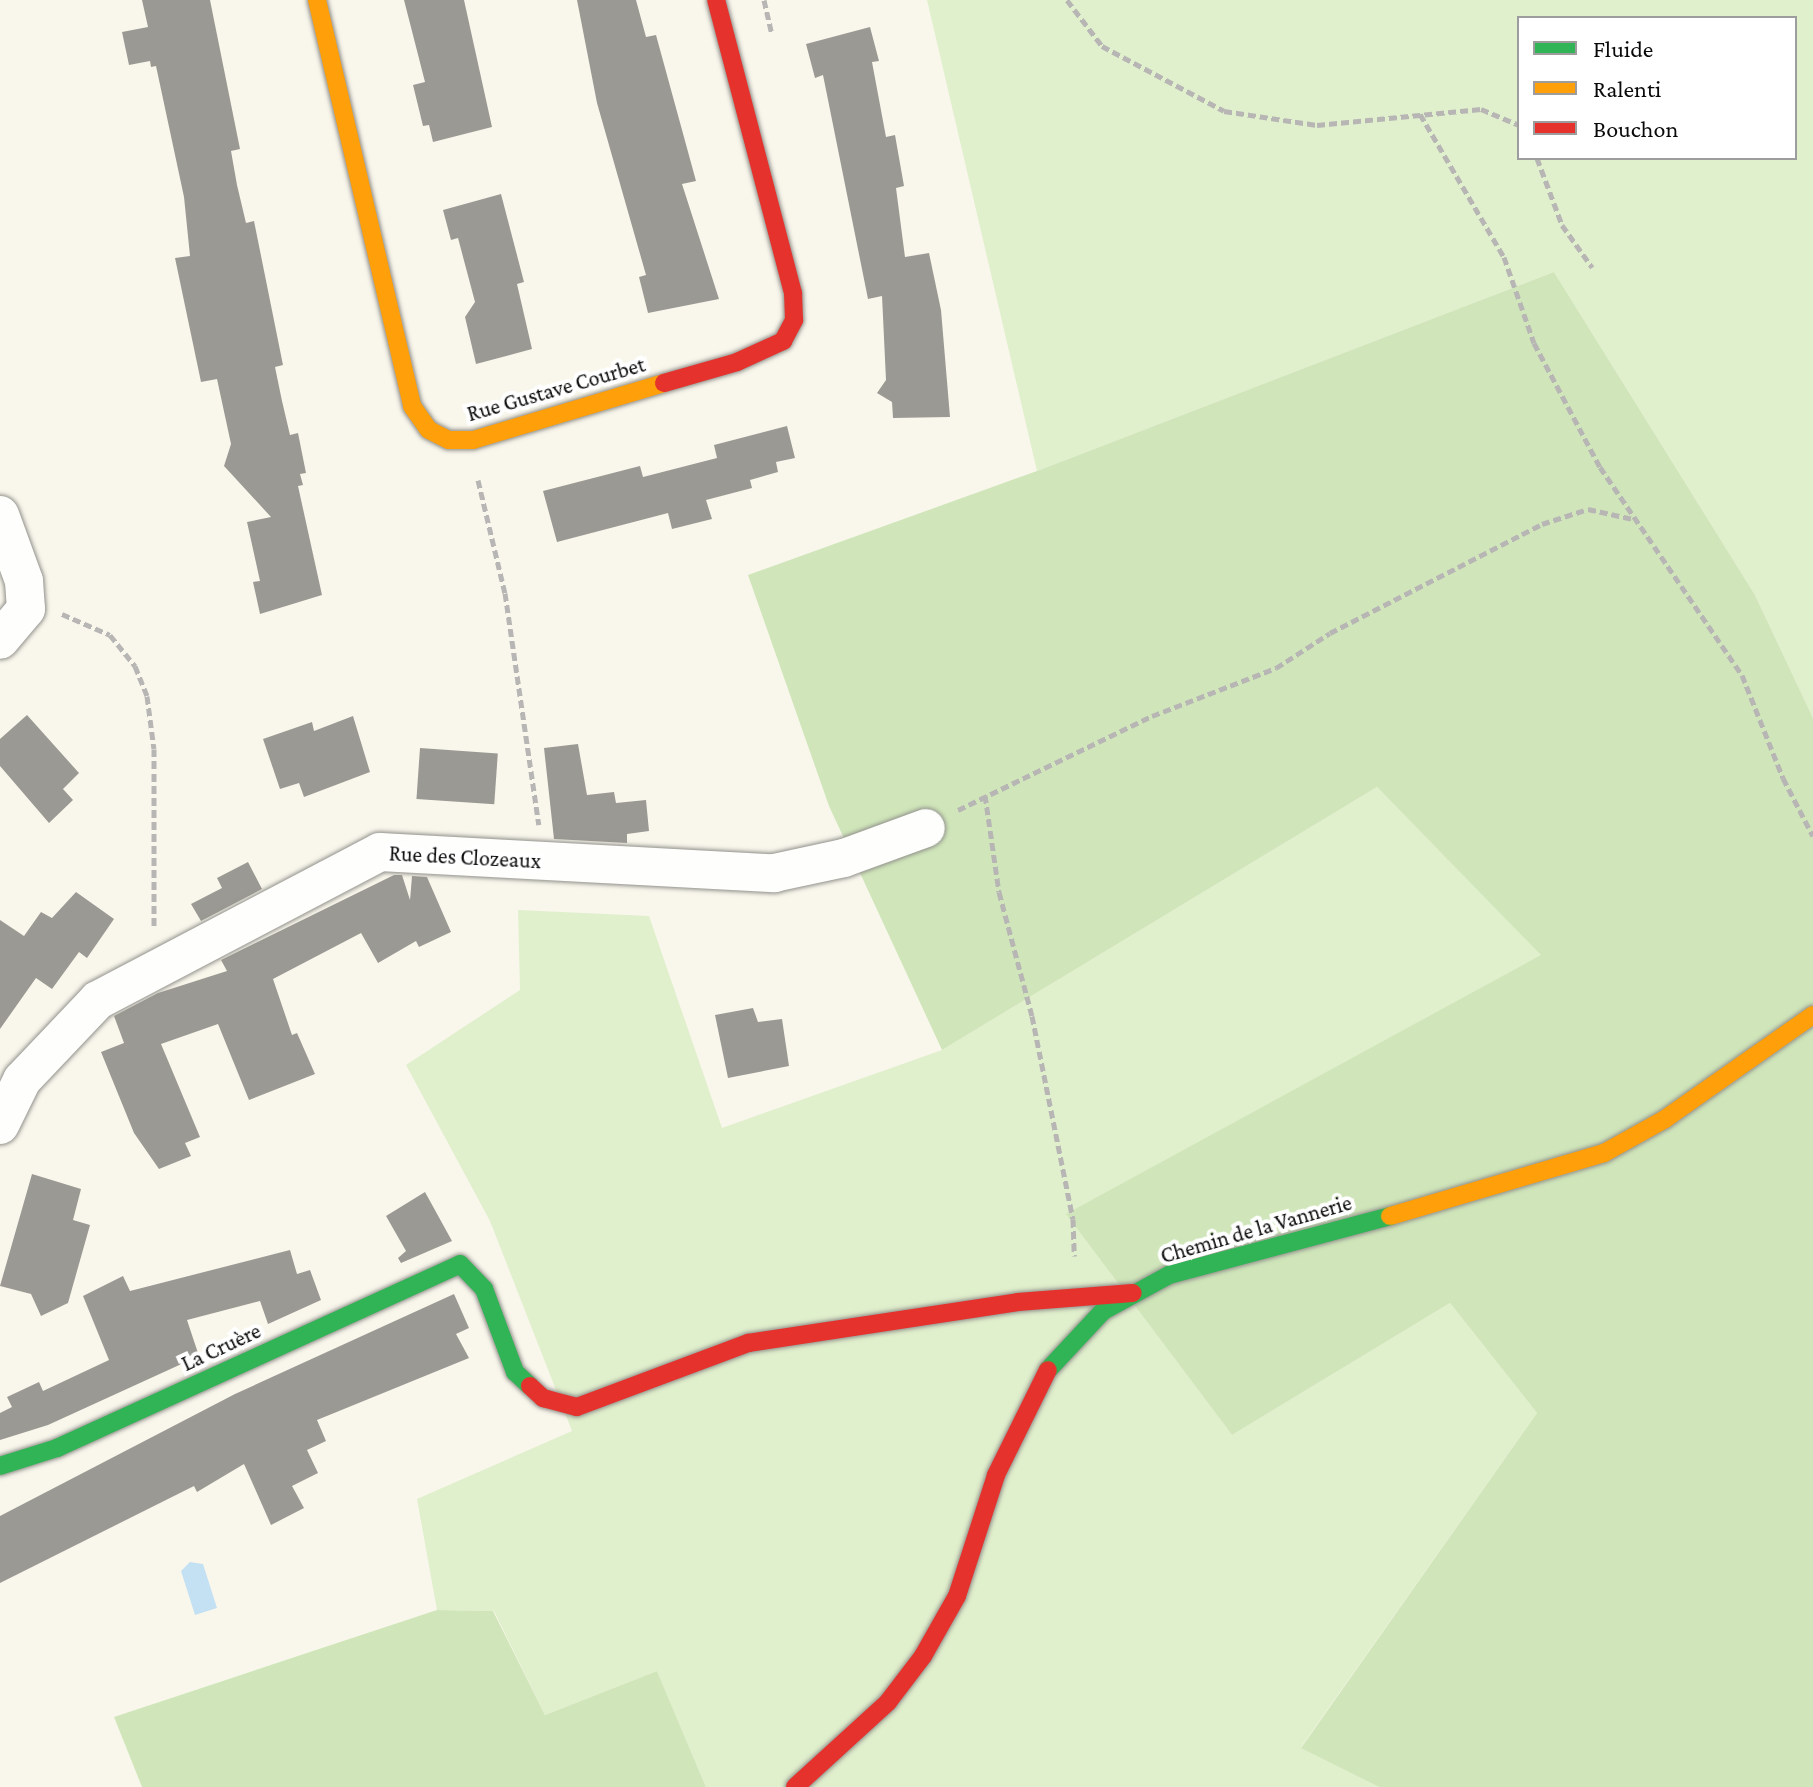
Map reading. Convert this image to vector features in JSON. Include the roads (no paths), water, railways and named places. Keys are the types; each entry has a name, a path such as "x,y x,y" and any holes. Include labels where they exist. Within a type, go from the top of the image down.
{"street":[{"name":"Rue Gustave Courbet","path":"317,0 412,406 429,430 449,440 473,440 723,366 767,352 783,341 794,320 793,293 716,0"},
{"path":"0,515 24,581 26,609 0,640"},
{"name":"Rue des Clozeaux","path":"0,1125 11,1073 98,1000 380,852 774,873 844,858 926,828"},
{"name":"Chemin de la Vannerie","path":"795,1787 888,1702 923,1656 957,1596 996,1475 1027,1403 1057,1355 1103,1311 1169,1275 1498,1187 1604,1153 1665,1119 1813,1015"},
{"name":"La Cruère","path":"0,1466 57,1448 460,1264 484,1289 515,1372 543,1398 577,1407 748,1343 878,1321 1137,1292"}],"water":[{"path":"190,1562 203,1564 217,1608 195,1615 181,1571"}]}
